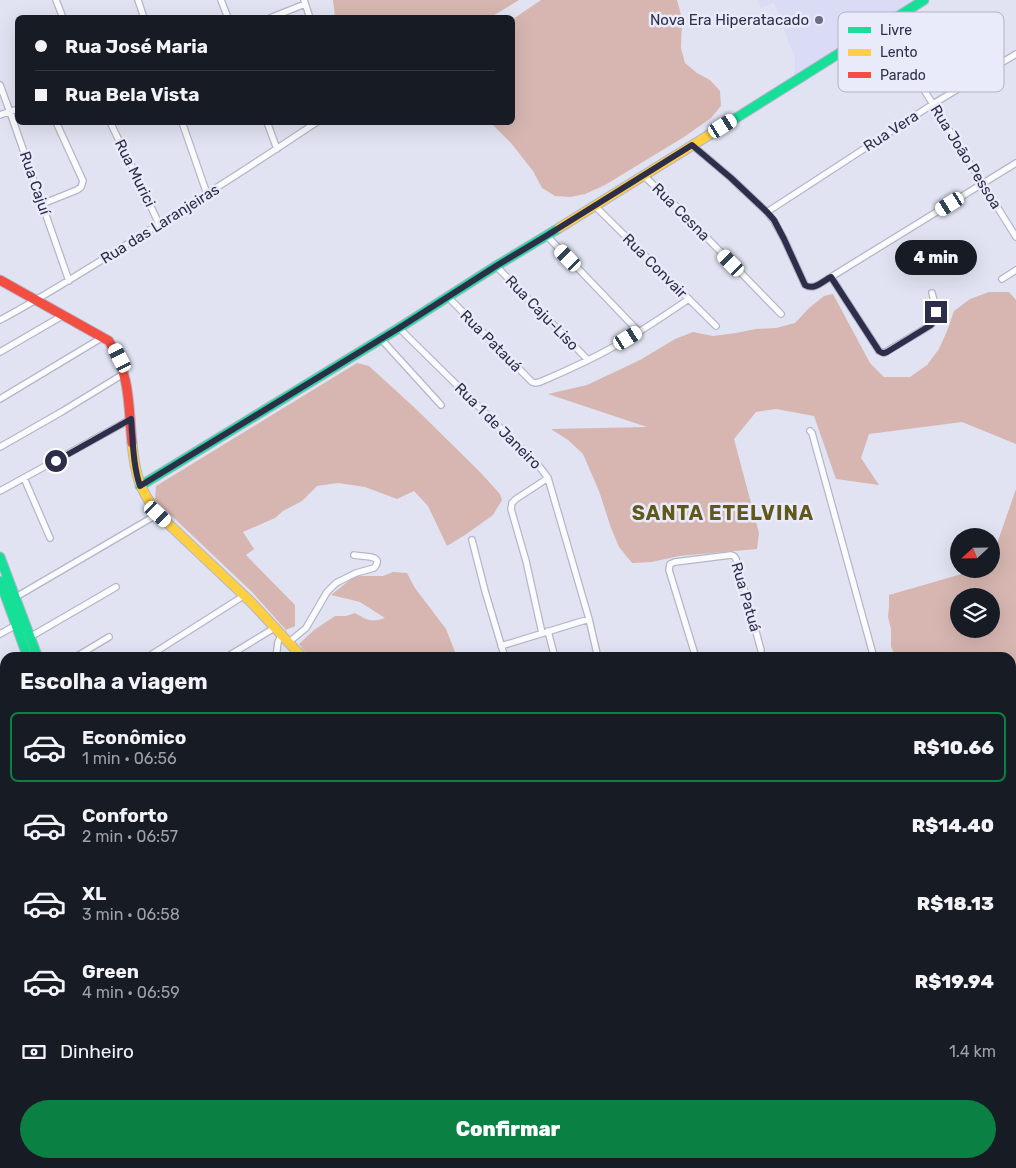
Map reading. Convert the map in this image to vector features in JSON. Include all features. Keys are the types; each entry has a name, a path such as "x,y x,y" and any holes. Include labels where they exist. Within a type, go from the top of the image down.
{"street":[{"path":"56,0 62,15"},
{"path":"138,0 143,15"},
{"path":"221,0 227,15"},
{"path":"906,12 924,0"},
{"path":"277,15 305,2 309,15"},
{"name":"Rua Vera","path":"1004,62 1016,54"},
{"path":"140,486 399,328 838,55"},
{"name":"Rua Cajuí","path":"0,85 69,281"},
{"name":"Rua João Pessoa","path":"925,92 1016,236"},
{"name":"Rua Vera","path":"767,212 953,92"},
{"path":"0,116 15,110"},
{"path":"42,204 77,190 81,187 83,181 57,125"},
{"name":"Rua Murici","path":"111,125 159,224"},
{"path":"183,125 207,194"},
{"path":"268,125 277,149"},
{"name":"Rua das Laranjeiras","path":"0,320 69,281 312,125"},
{"path":"692,145 731,178 774,220 805,285 813,288 1016,163"},
{"name":"Rua Cesna","path":"643,175 677,207 781,314"},
{"name":"Rua Convair","path":"595,206 716,326"},
{"path":"546,236 639,332"},
{"name":"Rua Caju-Liso","path":"496,266 588,360"},
{"path":"1002,279 1016,270"},
{"path":"831,277 879,351 884,354 931,325 935,320 936,312 932,294"},
{"path":"0,280 109,341 125,373 136,473 147,499 158,514 245,596 298,652"},
{"name":"Rua Patauá","path":"448,297 532,382 540,382 588,360"},
{"path":"588,360 639,332 689,299"},
{"path":"0,352 62,316"},
{"name":"Rua 1 de Janeiro","path":"399,328 539,466 548,478 589,619 597,652"},
{"path":"0,399 103,338"},
{"path":"381,339 441,405"},
{"path":"0,447 125,373"},
{"path":"0,491 131,419"},
{"path":"810,432 812,433 872,652"},
{"path":"24,478 50,538"},
{"path":"548,478 516,499 512,503 512,509 545,632 553,652"},
{"path":"16,597 158,514"},
{"path":"472,540 502,652"},
{"path":"289,642 306,628 327,592 336,583 374,568 377,565 377,559 374,556 354,555"},
{"name":"Rua Patuá","path":"694,652 669,570 670,564 731,555 736,558 761,650"},
{"path":"0,557 36,652"},
{"path":"1,585 26,652"},
{"path":"30,637 116,587"},
{"path":"156,652 245,596"},
{"path":"501,646 589,619"},
{"path":"0,634 16,625"},
{"path":"237,652 279,630"},
{"path":"277,652 279,630"},
{"path":"84,652 109,637"}],"shaded area":[{"path":"333,0 519,0 494,15 335,15"},
{"path":"541,0 677,0 682,18 681,48 685,63 697,73 710,80 720,91 721,106 711,118 684,137 605,185 585,194 570,197 555,196 542,188 533,171 511,143 493,125 515,125 515,18"},
{"path":"757,0 916,0 897,12 838,12 838,50 792,79 795,71 795,59 774,3 761,8"},
{"path":"989,292 1009,292 1016,300 1016,444 962,422 869,434 861,458 879,485 836,479 814,416 776,409 756,412 734,439 759,533 757,549 679,556 652,562 632,563 619,547 599,491 583,454 568,440 551,429 647,427 548,394 587,385 640,360 675,339 693,332 713,336 756,329 776,328 795,323 824,296 833,294 870,363 884,377 910,377 927,365 939,349 954,311 970,299"},
{"path":"357,363 369,366 416,409 480,472 500,494 502,500 493,515 447,546 428,506 414,491 397,499 365,487 338,483 317,486 302,501 283,511 275,518 243,532 254,549 246,555 295,605 295,626 286,630 252,592 155,500 156,486"},
{"path":"1016,489 1016,652 893,652 888,617 889,595 950,577 1000,578 1000,535"},
{"path":"393,572 407,573 415,588 446,629 455,652 305,652 299,644 314,630 335,616 346,616 355,613 369,620 385,618 360,602 331,595 355,576 383,576"}],"traffic: fast":[{"path":"905,12 924,0"},
{"path":"709,135 838,54"},
{"path":"140,486 559,228"},
{"path":"0,557 36,652"},
{"path":"0,581 26,652"}],"traffic: slow":[{"path":"559,228 709,135"},
{"path":"132,443 139,481 146,497 158,514 251,602 297,652"}],"traffic: jam":[{"path":"0,280 109,341 125,379 132,443"}],"place":[{"name":"Nova Era Hiperatacado","path":"819,20"}],"district":[{"name":"SANTA ETELVINA","path":"723,513"}],"route":[{"path":"56,461 131,419 133,452 140,486 399,328 692,145 731,178 774,220 805,285 813,288 831,277 881,353 884,354 931,325 935,320 936,312"}]}
